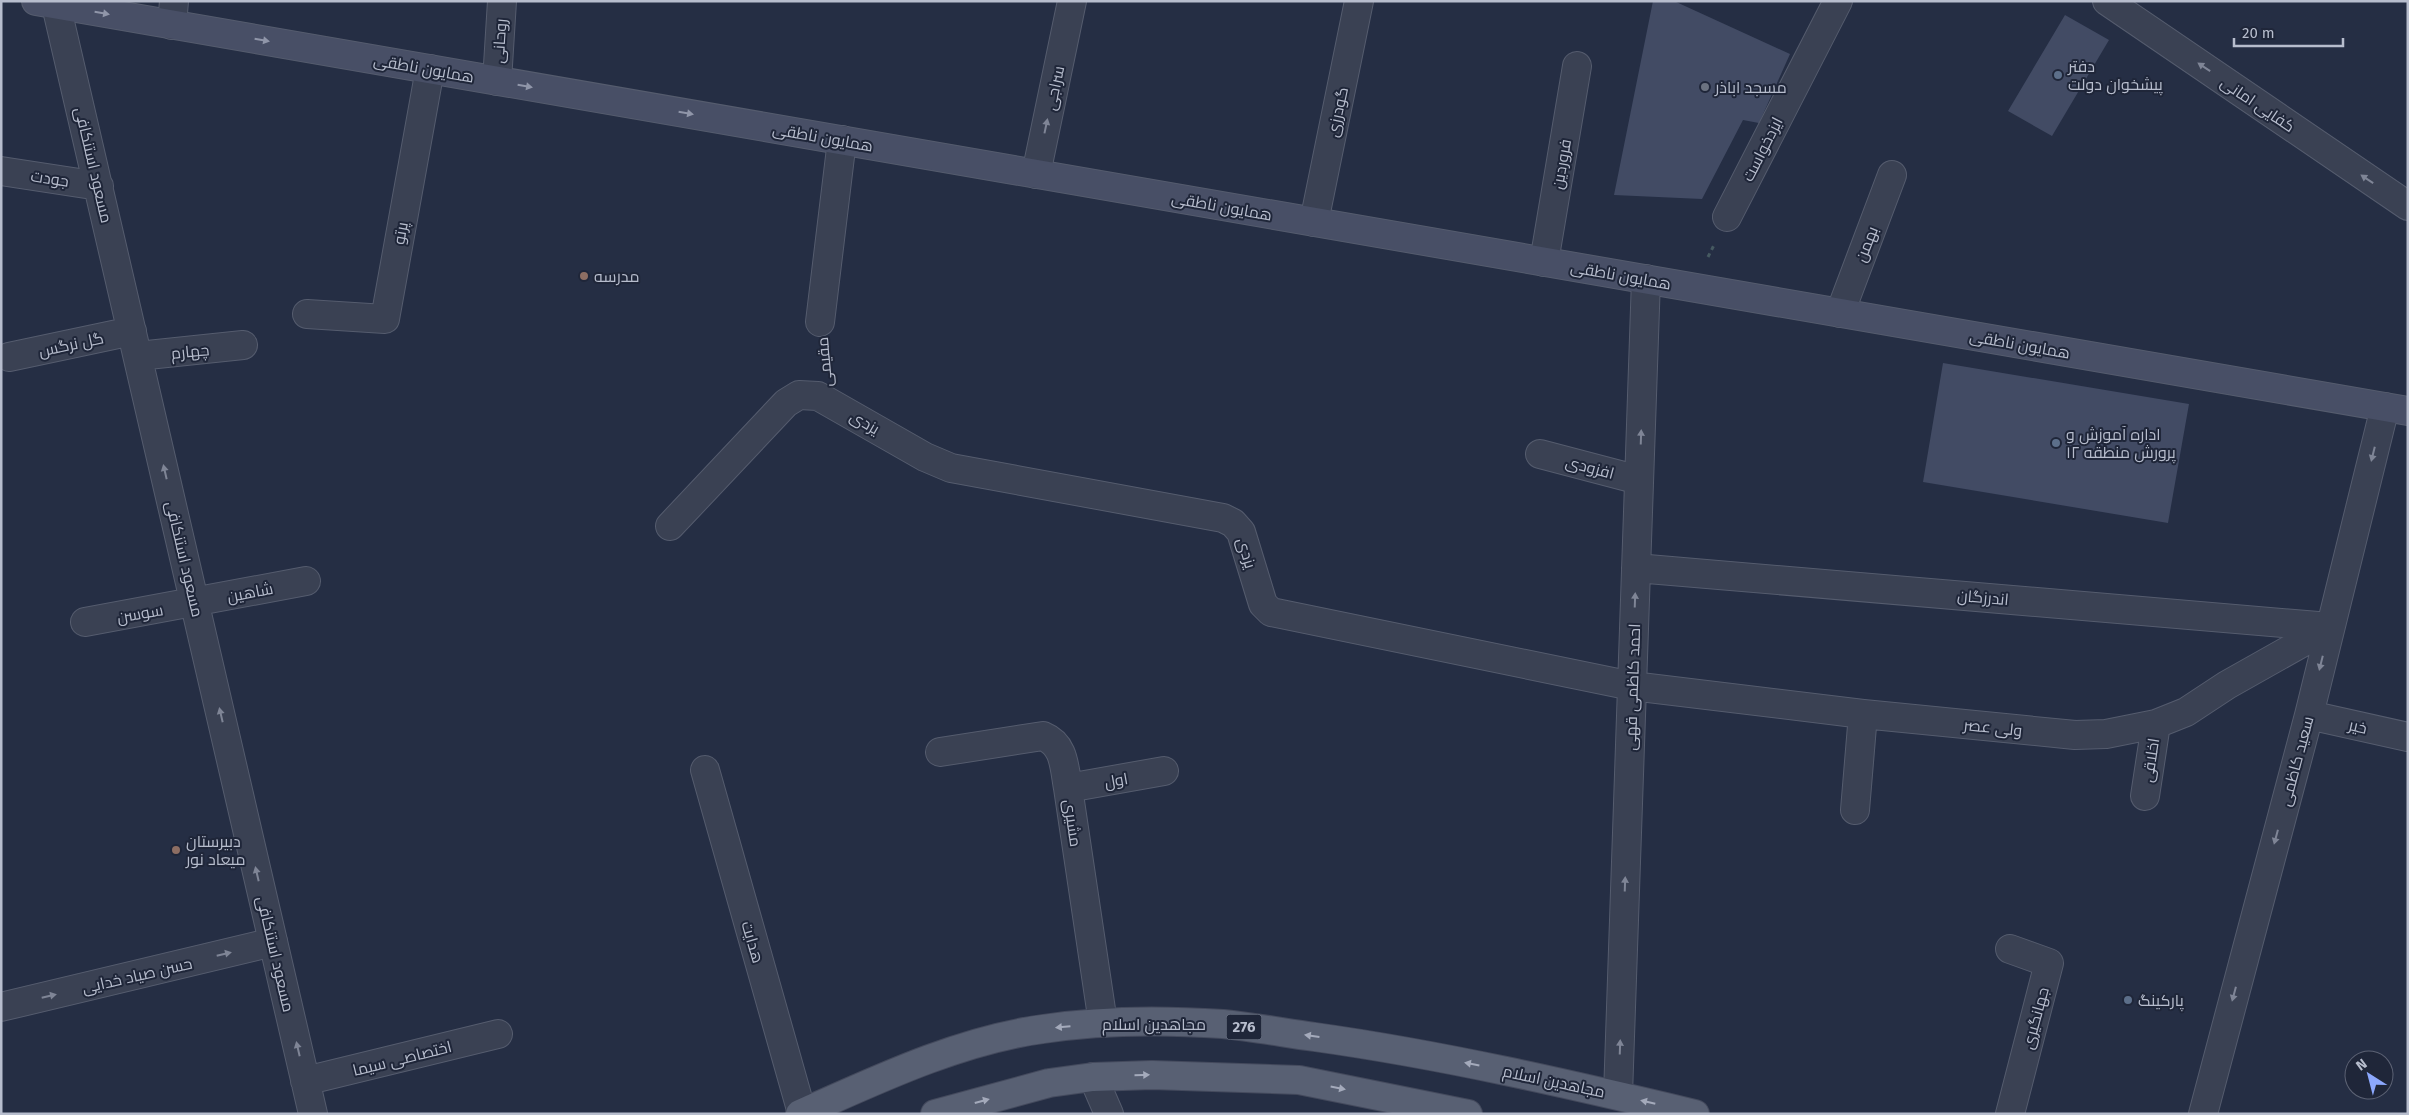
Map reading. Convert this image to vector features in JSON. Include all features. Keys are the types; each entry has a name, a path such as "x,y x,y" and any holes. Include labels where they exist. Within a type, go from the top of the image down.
{"main road":[{"name":"همایون ناطقی","path":"46,3 173,13 430,69 2396,409"},
{"name":"مجاهدین اسلام","path":"801,1113 879,1080 979,1042 1042,1029 1102,1023 1224,1024 1364,1044 1526,1074 1695,1114"},
{"path":"935,1114 1049,1083 1093,1077 1152,1075 1299,1080 1458,1113"}],"street":[{"name":"روحانی","path":"497,80 502,1"},
{"name":"سراجی","path":"1036,174 1072,1"},
{"name":"گودرزی","path":"1314,222 1359,1"},
{"name":"ایزدخواست","path":"1726,217 1838,1"},
{"name":"کفایی امانی","path":"2108,1 2408,206"},
{"name":"مسعود استنکافی","path":"46,3 99,186 313,1114"},
{"name":"فروردین","path":"1544,262 1577,66"},
{"name":"پرتو","path":"306,314 385,319 430,69"},
{"name":"مقیمی","path":"820,322 842,140"},
{"name":"جودت","path":"1,170 99,186"},
{"name":"بهمن","path":"1840,313 1892,175"},
{"name":"احمد کاظمی قهی","path":"1618,1096 1646,279"},
{"name":"چهارم","path":"135,344 243,345"},
{"name":"گل نرگس","path":"9,357 135,344"},
{"name":"مقیمی","path":"670,526 792,398 809,394 827,400"},
{"name":"یزدی","path":"827,400 925,456 951,468 1223,518 1233,523 1241,532 1263,604 1271,612 1632,686"},
{"name":"سعید کاظمی","path":"2202,1114 2309,715 2330,627 2396,409"},
{"name":"افزودی","path":"1540,454 1639,480"},
{"name":"اندرزگان","path":"1636,568 2330,627"},
{"name":"شاهین","path":"195,603 306,581"},
{"name":"سوسن","path":"85,622 195,603"},
{"name":"ولی عصر","path":"1632,686 1863,714 2075,736 2106,734 2156,724 2186,712 2227,685 2330,627"},
{"path":"1855,810 1863,714"},
{"name":"خیر","path":"2309,715 2408,737"},
{"name":"اخلاقی","path":"2145,796 2156,724"},
{"name":"مشیری","path":"940,752 1042,736 1057,745 1061,753 1068,788 1102,1023"},
{"name":"هدایت","path":"705,770 801,1113"},
{"name":"اول","path":"1068,788 1164,771"},
{"name":"حسن صیاد خدایی","path":"1,1007 273,942"},
{"name":"جهانگیری","path":"2010,949 2049,963 2010,1114"},
{"name":"اختصاصی سیما","path":"305,1081 498,1034"},
{"path":"1093,1077 1109,1114"}],"path":[{"path":"1694,288 1726,217"}],"building":[{"name":"مسجد اباذر","path":"1653,1 1674,1 1790,54 1759,123 1743,120 1702,199 1614,195"},
{"name":"دفتر پیشخوان دولت","path":"2065,15 2109,40 2052,136 2008,111"},
{"name":"اداره آموزش و پرورش منطقه ۱۲","path":"1943,363 2189,404 2168,523 1923,482"}],"place":[{"name":"دفتر پیشخوان دولت","path":"2058,75"},
{"name":"مسجد اباذر","path":"1705,87"},
{"name":"مدرسه","path":"584,276"},
{"name":"اداره آموزش و پرورش منطقه ۱۲","path":"2056,443"},
{"name":"دبیرستان میعاد نور","path":"176,850"},
{"name":"پارکینگ","path":"2128,1000"}]}
